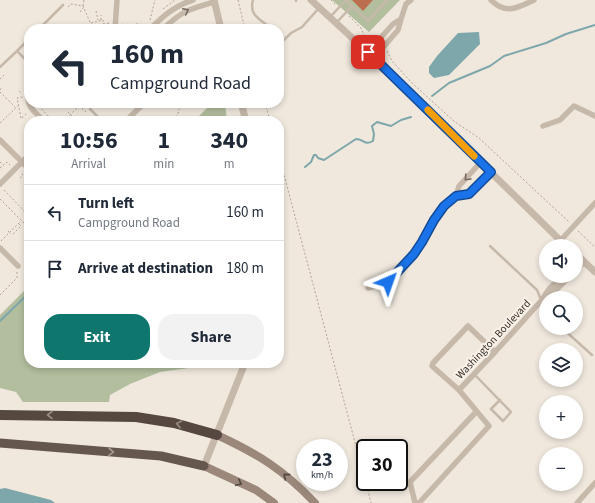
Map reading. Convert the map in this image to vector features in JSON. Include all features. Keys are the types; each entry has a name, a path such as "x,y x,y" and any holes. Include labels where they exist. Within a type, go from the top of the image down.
{"highway":[{"path":"0,415 136,417 174,423 217,436"},
{"path":"0,443 154,455 204,466"}],"main road":[{"path":"217,436 241,446 261,457 287,477 315,503"},
{"path":"204,466 256,490 274,503"}],"street":[{"path":"116,24 118,0"},
{"path":"156,24 170,11 186,2 194,0"},
{"path":"311,0 368,52 559,239"},
{"path":"374,58 398,30 406,4 411,0"},
{"path":"490,0 503,9 512,10 534,0"},
{"path":"168,24 176,17 188,10 214,1 221,24"},
{"path":"368,52 392,24 401,19"},
{"path":"382,36 388,42"},
{"path":"543,126 560,120 574,106 595,116"},
{"path":"33,108 43,116"},
{"path":"131,116 139,108"},
{"path":"0,140 22,162 1,186"},
{"path":"456,196 459,186 481,162"},
{"path":"368,288 388,282 414,254 444,206 456,196 469,194 491,172"},
{"path":"561,239 575,228 595,203"},
{"path":"0,248 17,268"},
{"path":"583,262 595,272"},
{"name":"Washington Boulevard","path":"548,291 555,283"},
{"name":"Washington Boulevard","path":"555,291 563,283"},
{"name":"Washington Boulevard","path":"459,390 539,303"},
{"path":"419,503 489,426 459,390 432,366 468,326 495,352"},
{"path":"204,466 243,368"},
{"path":"415,503 410,482 476,412"},
{"path":"577,503 595,483"}],"lane":[{"path":"253,0 253,13 266,24"},
{"path":"330,17 346,0 368,21 387,0"},
{"path":"44,24 63,5"},
{"path":"336,22 352,6"},
{"path":"284,40 291,33 302,27 319,7"},
{"path":"0,68 24,44"},
{"path":"17,51 24,58"},
{"path":"90,109 97,116"},
{"path":"490,246 537,290 539,296"},
{"path":"570,335 592,355"},
{"path":"474,374 500,400 511,412 503,421 491,409 500,400"}],"path":[{"path":"84,0 84,7 91,23 101,20"},
{"path":"150,21 155,0"},
{"path":"238,0 244,24"},
{"path":"331,0 339,8"},
{"path":"65,10 71,4 84,7"},
{"path":"80,12 84,7"},
{"path":"96,11 98,21"},
{"path":"345,13 361,28 365,37 372,38 377,42"},
{"path":"101,15 103,24"},
{"path":"108,24 112,23"},
{"path":"383,48 389,53 392,61 412,83 455,122 479,138 595,247"},
{"path":"0,79 4,76"},
{"path":"2,87 0,92 15,108"},
{"path":"19,91 24,94"},
{"path":"24,95 17,98 21,118 27,113"},
{"path":"0,123 18,105"},
{"path":"69,116 77,108"},
{"path":"81,108 88,114"},
{"path":"178,115 179,108"},
{"path":"20,111 24,109"},
{"path":"41,109 45,116"},
{"path":"0,162 3,166"},
{"path":"0,168 6,162 11,166"},
{"path":"19,171 24,175 20,178"},
{"path":"284,175 356,447"},
{"path":"1,186 24,210"},
{"path":"0,199 22,221 0,242"},
{"path":"9,232 12,234 21,226 18,224"},
{"path":"0,295 17,278 17,268"},
{"path":"368,491 371,503"}],"green space":[{"path":"332,0 400,0 369,32"},
{"path":"207,108 226,108 226,116 199,116"},
{"path":"24,291 24,368 189,368 160,372 130,384 110,395 109,402 23,402 16,392 0,388 0,315"}],"water":[{"path":"479,32 480,44 449,75 434,78 429,73 429,67 458,33"},
{"path":"5,488 51,500 55,503 0,503 0,489"}],"building":[{"path":"352,0 373,0 363,11"}],"waterway":[{"path":"432,96 449,83 490,66 504,56 546,43 566,34 595,25"},
{"path":"305,167 311,162 314,155 324,160 356,139 366,143 373,141 374,134 372,126 377,122 391,126 401,120 411,117"},
{"path":"0,321 24,298"}],"slow traffic":[{"path":"428,110 474,156"}],"route":[{"path":"368,52 491,172 469,194 456,196 444,206 414,254 388,282"}]}
